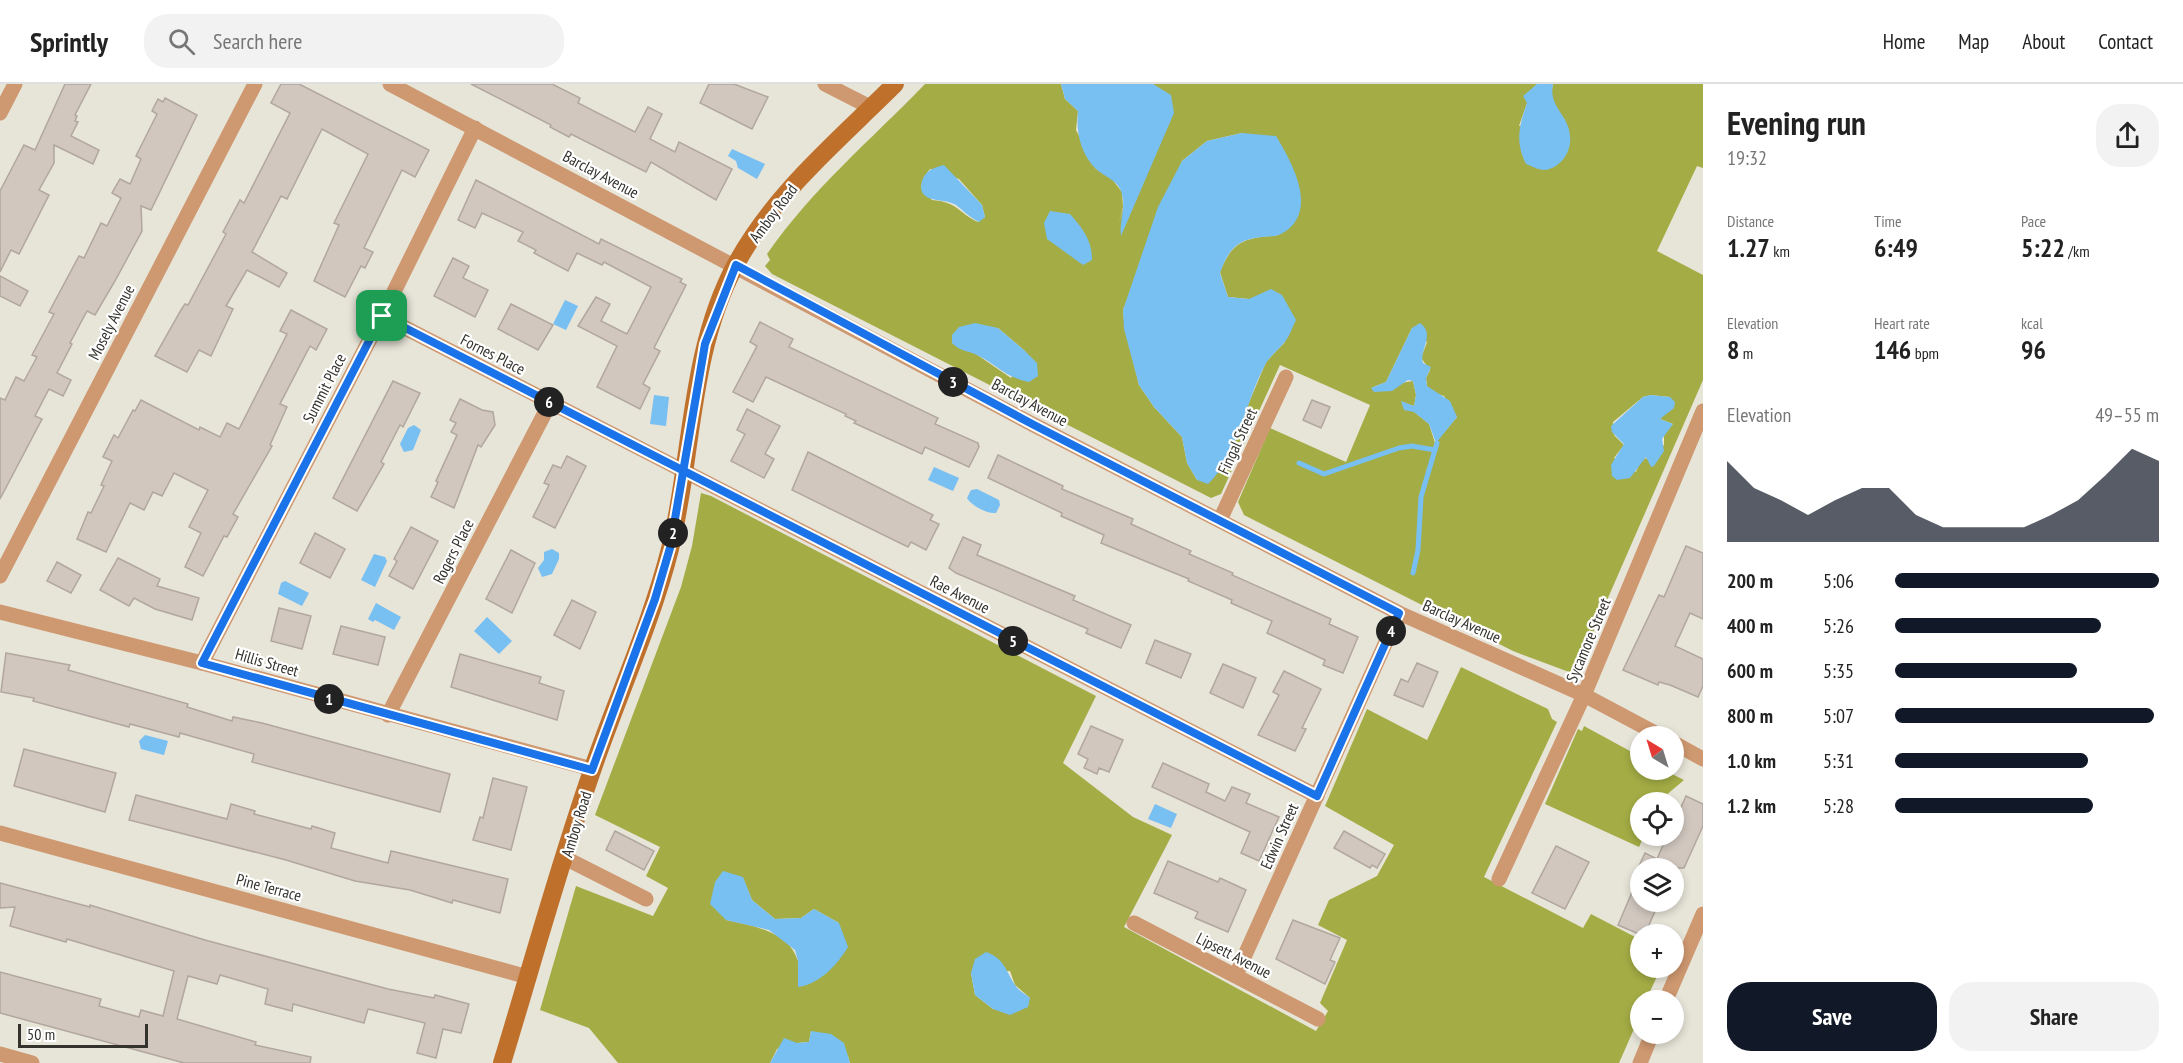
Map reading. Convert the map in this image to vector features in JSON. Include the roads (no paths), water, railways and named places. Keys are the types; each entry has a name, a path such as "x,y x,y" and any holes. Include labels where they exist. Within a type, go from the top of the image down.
{"main road":[{"name":"Amboy Road","path":"502,1063 592,770 655,599 670,548 705,344 736,265 765,220 796,181 895,84"}],"street":[{"path":"0,113 15,84"},
{"name":"Mosely Avenue","path":"0,576 255,84"},
{"name":"Barclay Avenue","path":"390,84 736,265 1034,425 1399,613 1584,694 1643,726"},
{"path":"825,84 872,108"},
{"name":"Summit Place","path":"202,663 382,316 475,128"},
{"name":"Fornes Place","path":"382,316 684,472"},
{"name":"Fingal Street","path":"1220,520 1286,377"},
{"name":"Rogers Place","path":"388,715 550,403"},
{"name":"Sycamore Street","path":"1499,879 1584,694 1703,411"},
{"name":"Rae Avenue","path":"684,472 1317,796"},
{"name":"Hillis Street","path":"0,612 202,663 592,770"},
{"name":"Edwin Street","path":"1236,975 1399,613"},
{"path":"1684,749 1703,759"},
{"name":"Pine Terrace","path":"0,833 528,977"},
{"path":"565,858 646,899"},
{"path":"1670,990 1703,914"},
{"name":"Lipsett Avenue","path":"1134,923 1318,1018"},
{"path":"1640,1063 1648,1044"},
{"path":"0,1054 32,1063"}],"water":[{"path":"1061,84 1153,84 1171,95 1174,113 1121,236 1123,199 1120,189 1115,182 1095,168 1086,155 1079,134 1078,111 1065,99"},
{"path":"1537,84 1553,84 1553,99 1566,122 1570,136 1569,148 1564,159 1555,167 1544,170 1526,164 1519,141 1520,127 1527,103 1523,96"},
{"path":"1242,133 1276,136 1300,188 1299,214 1293,225 1281,234 1253,238 1240,243 1226,258 1220,273 1228,297 1249,299 1271,289 1282,295 1296,320 1287,339 1265,365 1227,459 1208,484 1197,480 1187,463 1182,437 1154,407 1139,385 1124,329 1123,310 1158,207 1182,161 1207,141"},
{"path":"732,149 765,164 757,179 738,168 736,161 728,156"},
{"path":"944,165 982,205 985,217 979,222 956,205 932,199 923,194 922,181 926,174 933,168"},
{"path":"1050,211 1070,214 1086,235 1092,260 1083,265 1047,239 1044,223"},
{"path":"565,300 578,306 566,330 553,324"},
{"path":"975,323 998,328 1037,363 1038,376 1029,382 1020,380 952,343 952,335 959,327"},
{"path":"1420,323 1427,332 1423,363 1431,367 1426,378 1427,386 1450,401 1457,417 1436,443 1429,424 1414,412 1404,410 1401,401 1414,406 1416,395 1413,381 1408,380 1392,391 1374,392 1371,388 1386,382 1412,328"},
{"path":"654,395 669,397 666,426 650,424"},
{"path":"1651,395 1670,397 1675,402 1674,408 1660,419 1673,424 1662,439 1664,451 1654,466 1651,467 1646,457 1630,478 1617,480 1612,476 1611,465 1624,444 1612,432 1611,426 1643,397"},
{"path":"414,425 421,430 413,450 404,452 400,444 408,428"},
{"path":"934,467 959,478 953,491 928,480"},
{"path":"977,489 999,500 1000,505 996,513 984,511 969,501 967,498 971,490"},
{"path":"552,549 559,553 559,559 552,574 542,577 538,568 544,560 544,552"},
{"path":"374,554 385,557 387,561 375,587 361,580"},
{"path":"285,581 309,593 302,606 278,594 281,583"},
{"path":"376,603 401,617 394,630 375,620 373,622 368,619"},
{"path":"487,617 512,641 499,654 474,631"},
{"path":"145,735 168,741 164,755 141,749 139,741"},
{"path":"1155,804 1177,814 1171,828 1148,819"},
{"path":"723,871 743,877 752,900 775,919 801,918 814,909 839,923 848,947 821,978 798,987 798,961 795,950 769,930 726,920 710,904 715,882"},
{"path":"986,952 1001,962 1016,987 1030,998 1028,1007 1010,1015 993,1009 975,995 971,973 975,959"},
{"path":"811,1031 831,1034 844,1043 850,1063 770,1063 784,1038 797,1043 809,1042"}],"waterway":[{"path":"1413,573 1418,550 1421,497 1437,443"},
{"path":"1299,463 1324,474 1399,448 1412,446 1435,450"}]}
